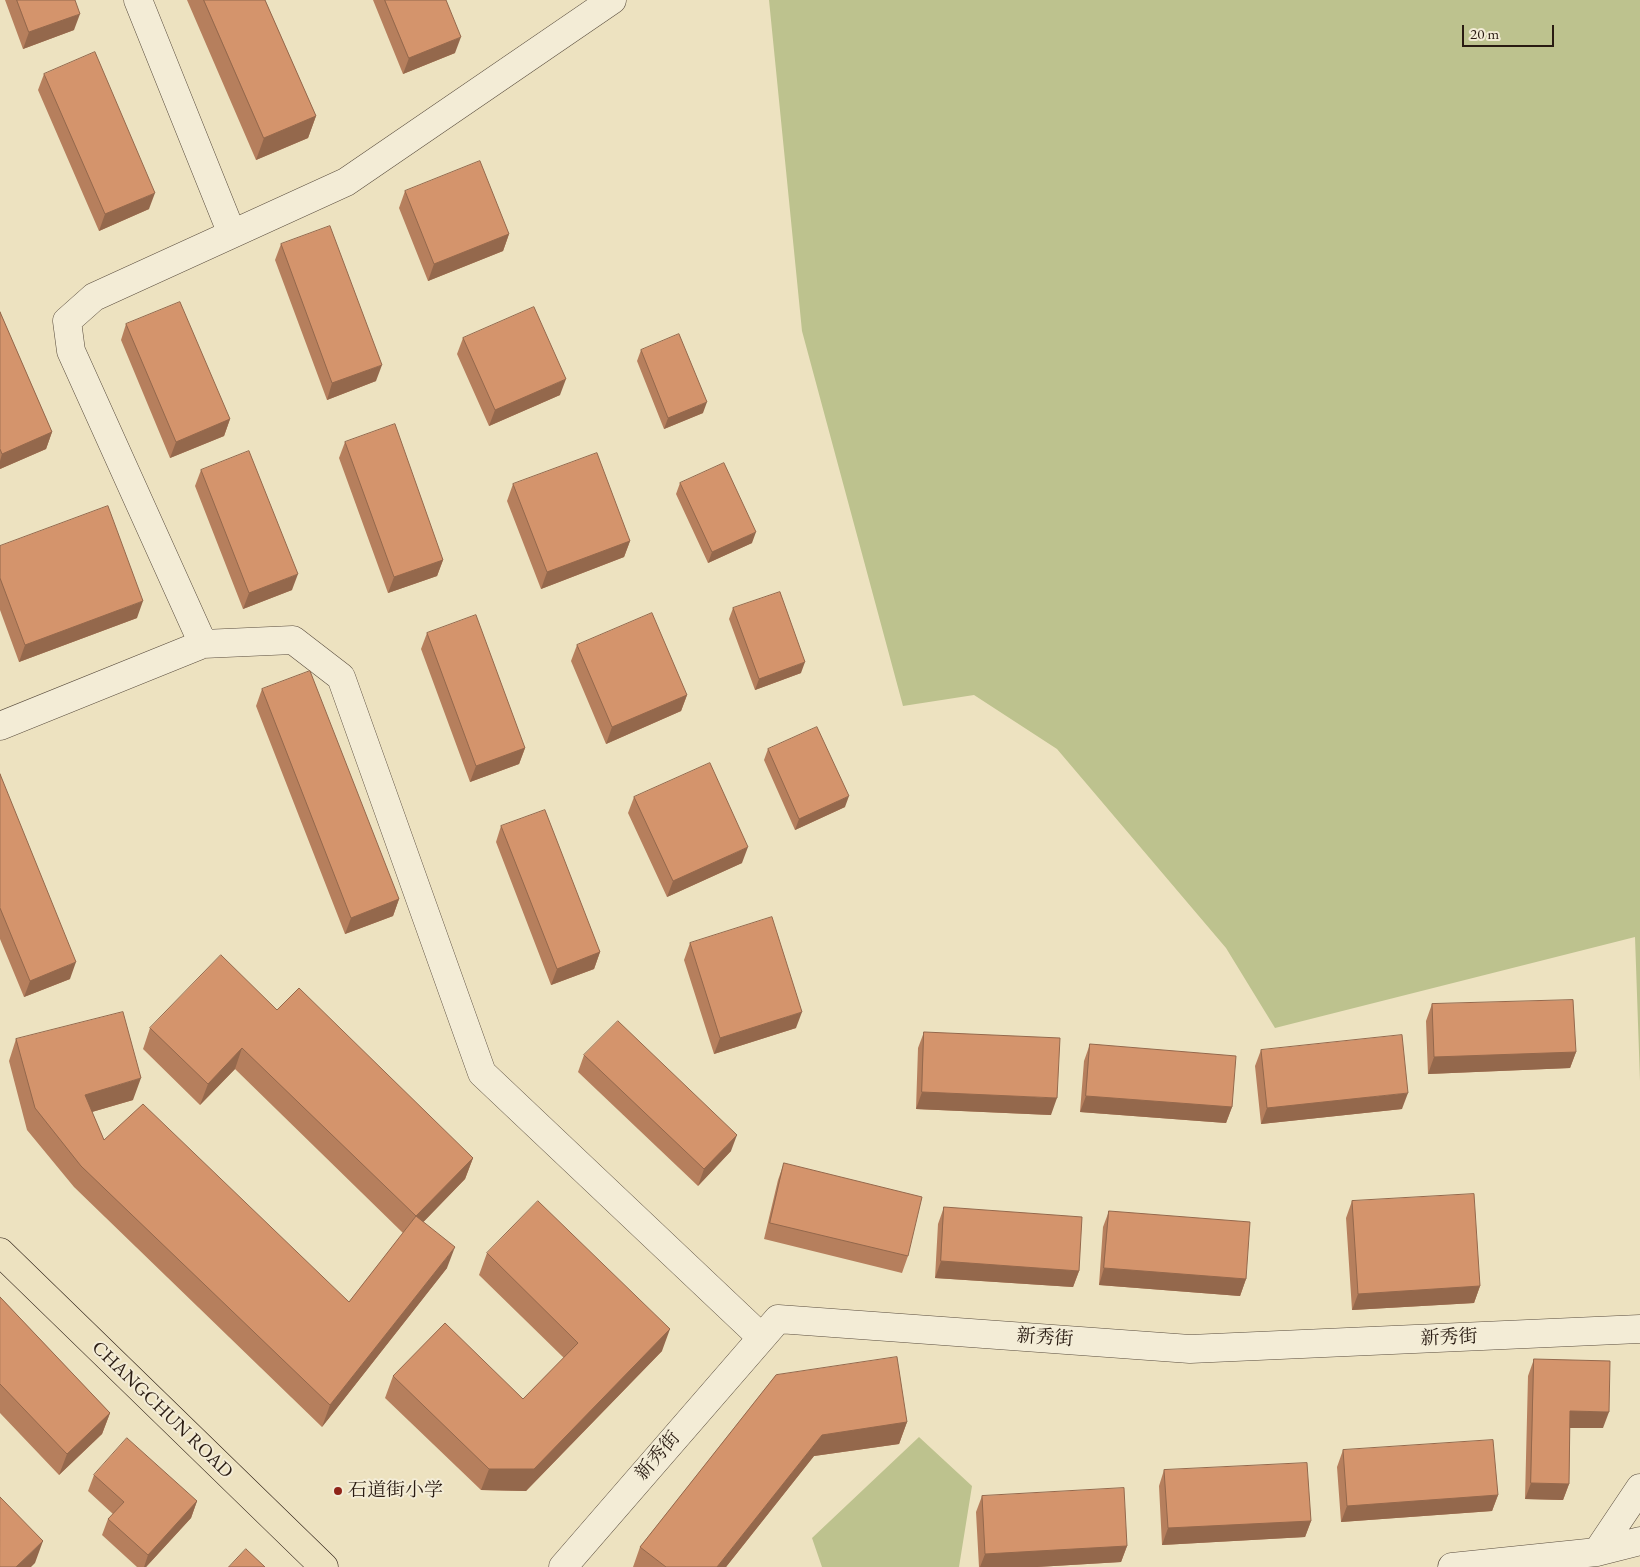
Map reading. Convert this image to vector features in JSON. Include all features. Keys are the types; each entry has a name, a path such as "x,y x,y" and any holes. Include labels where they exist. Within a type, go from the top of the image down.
{"main road":[{"name":"CHANGCHUN ROAD","path":"0,1252 324,1567"}],"street":[{"path":"138,0 232,234"},
{"path":"203,644 71,351 67,321 94,297 346,182 612,0"},
{"path":"0,726 203,644 293,640 341,677 482,1073 761,1338"},
{"name":"新秀街","path":"563,1567 778,1318 1190,1349 1640,1329"},
{"path":"1597,1552 1640,1488"},
{"path":"1452,1567 1597,1552 1640,1540"}],"green space":[{"path":"769,0 1640,0 1640,1081 1635,937 1275,1028 1226,948 1057,749 974,695 903,706 802,331"},
{"path":"919,1437 972,1486 959,1567 822,1567 812,1538"}],"building":[{"path":"17,0 75,0 80,14 29,32"},
{"path":"204,0 265,0 316,116 264,138"},
{"path":"385,0 446,0 461,37 409,58"},
{"path":"95,52 155,193 105,214 44,74"},
{"path":"480,161 509,234 434,264 405,191"},
{"path":"330,226 382,365 332,383 281,244"},
{"path":"180,302 230,419 176,442 126,324"},
{"path":"534,307 566,379 495,410 463,338"},
{"path":"0,312 52,432 2,454 0,449"},
{"path":"679,334 707,402 668,418 641,350"},
{"path":"395,424 443,560 394,577 345,442"},
{"path":"249,451 298,574 249,593 201,470"},
{"path":"597,453 630,541 547,572 513,484"},
{"path":"724,463 756,532 712,552 680,483"},
{"path":"108,506 143,601 25,645 0,578 0,546"},
{"path":"780,592 805,662 759,679 733,608"},
{"path":"652,613 687,695 612,727 577,645"},
{"path":"476,615 525,748 476,766 427,633"},
{"path":"310,671 399,899 351,918 262,689"},
{"path":"817,727 849,796 799,819 768,749"},
{"path":"710,763 748,847 673,881 634,797"},
{"path":"0,774 76,962 30,981 0,908"},
{"path":"545,810 600,952 557,969 501,826"},
{"path":"772,917 802,1012 720,1038 690,943"},
{"path":"221,955 277,1010 299,988 473,1158 416,1216 242,1048 208,1084 150,1028"},
{"path":"1573,1000 1576,1052 1434,1057 1432,1004"},
{"path":"123,1012 141,1078 85,1095 104,1140 143,1104 349,1302 416,1216 455,1247 330,1405 81,1166 35,1108 16,1039"},
{"path":"618,1021 737,1135 704,1169 584,1055"},
{"path":"924,1032 1060,1038 1057,1098 922,1092"},
{"path":"1402,1035 1408,1093 1267,1108 1261,1050"},
{"path":"1090,1044 1236,1056 1232,1107 1086,1096"},
{"path":"784,1163 922,1197 908,1256 770,1223"},
{"path":"1474,1194 1480,1286 1358,1294 1352,1201"},
{"path":"538,1201 670,1329 534,1469 489,1469 393,1376 445,1323 523,1399 578,1343 487,1253"},
{"path":"944,1207 1082,1217 1079,1271 941,1261"},
{"path":"1109,1211 1250,1222 1246,1279 1104,1268"},
{"path":"0,1297 110,1413 67,1454 0,1384"},
{"path":"897,1357 907,1422 822,1435 717,1567 666,1567 640,1547 776,1375"},
{"path":"1534,1359 1610,1361 1609,1412 1570,1411 1569,1484 1531,1483"},
{"path":"127,1438 197,1501 148,1555 108,1519 124,1502 94,1475"},
{"path":"1493,1440 1498,1495 1347,1506 1343,1450"},
{"path":"1307,1463 1311,1521 1168,1528 1164,1470"},
{"path":"1124,1488 1127,1546 985,1554 982,1496"},
{"path":"0,1497 43,1541 16,1567 0,1567"},
{"path":"246,1549 265,1567 229,1567"}],"place":[{"name":"石道街小学","path":"338,1491"}]}
